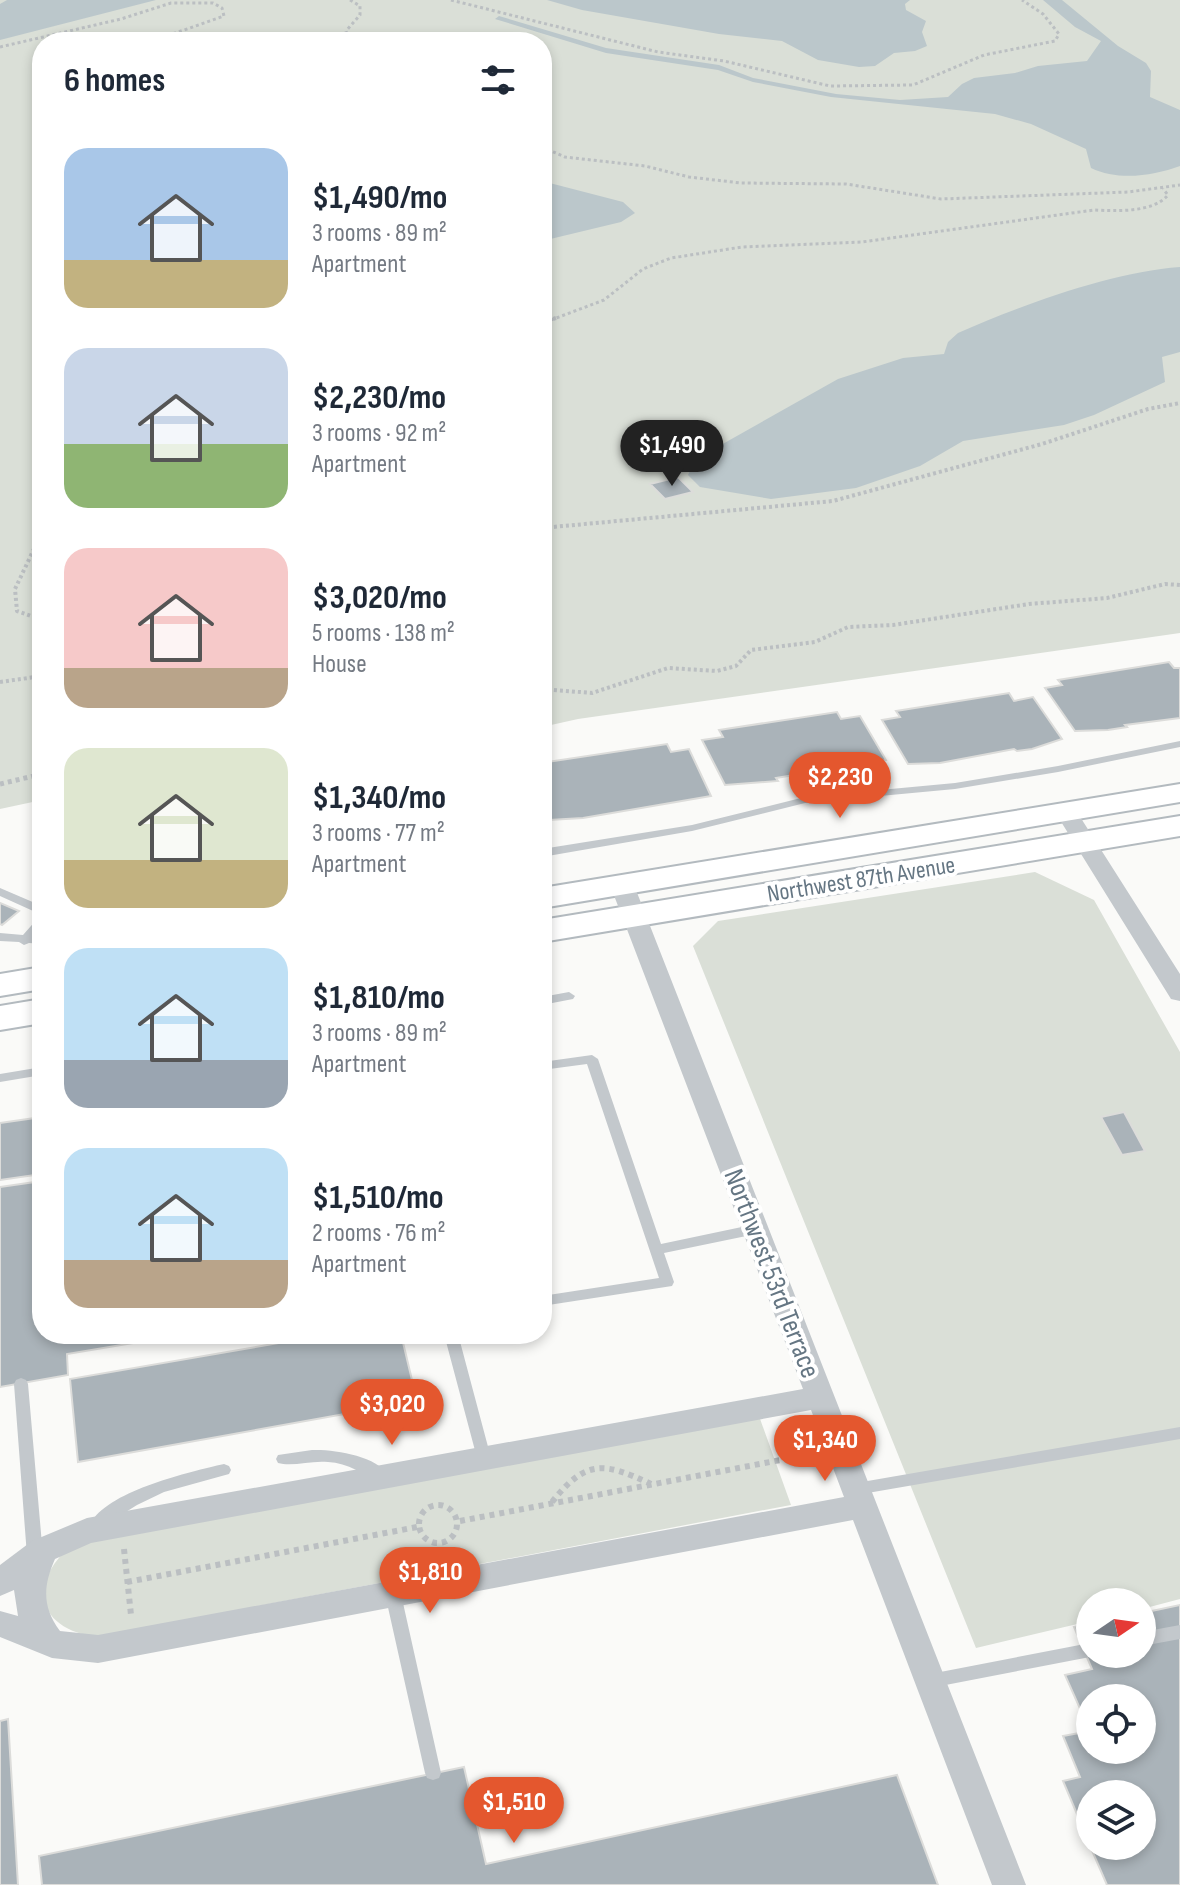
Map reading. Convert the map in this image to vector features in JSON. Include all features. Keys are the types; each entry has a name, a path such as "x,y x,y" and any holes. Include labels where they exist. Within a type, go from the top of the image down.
{"main road":[{"name":"Northwest 87th Avenue","path":"552,896 1180,793"},
{"name":"Northwest 87th Avenue","path":"552,929 1180,826"},
{"path":"0,985 32,980"},
{"path":"0,1018 32,1013"}],"street":[{"path":"1066,812 1180,993"},
{"name":"Northwest 53rd Terrace","path":"622,885 1009,1885"},
{"path":"0,1583 39,1553 87,1531 821,1397"},
{"path":"0,1624 52,1644 75,1649 98,1649 393,1594 860,1498"},
{"path":"39,1553 28,1594 34,1620 52,1644"}],"lane":[{"path":"552,851 692,828 805,800 955,786 1180,744"},
{"path":"0,892 32,906"},
{"path":"24,941 32,932"},
{"path":"0,937 32,941"},
{"path":"552,999 569,996"},
{"path":"552,1065 592,1059 667,1282 552,1299"},
{"path":"0,1078 32,1073"},
{"path":"655,1250 756,1229"},
{"path":"454,1344 484,1458"},
{"path":"21,1384 39,1553"},
{"path":"860,1498 1180,1433"},
{"path":"283,1459 321,1453 352,1459 384,1476"},
{"path":"87,1531 132,1498 158,1485 224,1470"},
{"path":"393,1594 433,1773"},
{"path":"1156,1636 1180,1632"},
{"path":"930,1681 1076,1653"}],"path":[{"path":"346,32 360,15 360,6 350,0"},
{"path":"451,0 658,52 724,61 830,86 876,87 913,85 984,55 1055,41 1059,34 1052,23 1043,12 1022,0"},
{"path":"65,32 171,3 213,3 222,8 224,16 178,32"},
{"path":"0,47 32,40"},
{"path":"552,151 565,157 645,166 713,181 846,184 941,199 1163,189 1180,185"},
{"path":"552,319 604,300 643,269 671,258 742,247 862,242 1094,210 1125,211 1163,201 1168,195 1163,189"},
{"path":"552,527 833,501 1042,444 1148,409 1180,403"},
{"path":"32,553 15,589 17,611 32,616"},
{"path":"552,690 592,693 668,668 717,671 736,666 751,650 815,642 848,627 893,625 1017,606 1107,598 1165,584 1180,585"},
{"path":"0,682 32,677"},
{"path":"0,784 32,776"},
{"path":"460,1521 791,1458"},
{"path":"552,1503 566,1483 583,1470 613,1466 653,1484"},
{"path":"417,1527 422,1513 433,1507 452,1510 460,1521"},
{"path":"417,1527 426,1539 441,1542 454,1536 460,1521"},
{"path":"121,1525 134,1643"},
{"path":"127,1582 417,1527"}],"shaded area":[{"path":"0,0 1180,0 1180,633 552,725 552,32 32,32 32,802 0,809"},
{"path":"7,0 156,0 0,40 0,4"},
{"path":"547,0 910,0 905,4 906,10 926,21 922,32 927,46 915,51 894,53 875,66 859,67 818,60 782,41 719,34 582,10"},
{"path":"1043,0 1062,0 1118,46 1146,63 1151,71 1150,97 1180,110 1180,166 1147,174 1112,175 1091,168 1086,149 1031,124 995,114 831,97 753,82 718,70 606,53 552,36 552,32 537,32 495,19 499,16 606,48 719,65 753,78 836,94 900,100 948,97 974,78 1087,61 1101,41 1075,27"},
{"path":"552,184 623,202 635,213 621,222 552,239"},
{"path":"1180,267 1180,352 1162,357 1165,382 1094,415 1064,425 963,441 920,466 856,488 771,499 700,487 688,475 696,459 838,379 903,358 944,354 948,342 958,333 1067,291 1125,275"},
{"path":"1035,872 1094,900 1180,1052 1180,1599 1156,1605 1156,1588 1076,1588 1076,1624 976,1648 693,946 718,921"},
{"path":"759,1416 791,1505 95,1637 60,1624 44,1601 49,1574 72,1545"}],"building":[{"path":"678,477 693,492 665,499 650,484"},
{"path":"1169,662 1174,668 1180,668 1180,718 1108,730 1075,731 1045,688 1062,685 1058,680"},
{"path":"1009,693 1014,701 1033,697 1062,739 1032,749 1014,749 940,763 908,764 882,720 900,717 896,711"},
{"path":"837,712 841,719 860,716 886,760 838,772 836,768 776,778 778,781 725,785 702,740 723,737 719,730"},
{"path":"667,744 671,752 689,749 711,796 583,818 552,820 552,761"},
{"path":"0,903 19,911 2,925 0,924"},
{"path":"1124,1112 1145,1151 1122,1155 1101,1117"},
{"path":"32,1118 32,1175 0,1180 0,1123"},
{"path":"32,1182 32,1344 127,1344 67,1354 68,1375 0,1387 0,1187"},
{"path":"273,1344 403,1344 417,1401 78,1462 70,1379"},
{"path":"1180,1605 1180,1885 1107,1885 1096,1860 1156,1860 1156,1780 1076,1780 1076,1812 1063,1781 1080,1777 1063,1736 1076,1734 1076,1764 1156,1764 1156,1684 1076,1684 1076,1700 1065,1675 1092,1669 1156,1668 1156,1610"},
{"path":"8,1719 18,1885 0,1885 0,1721"},
{"path":"464,1767 486,1864 897,1775 938,1885 42,1885 39,1856"}]}
